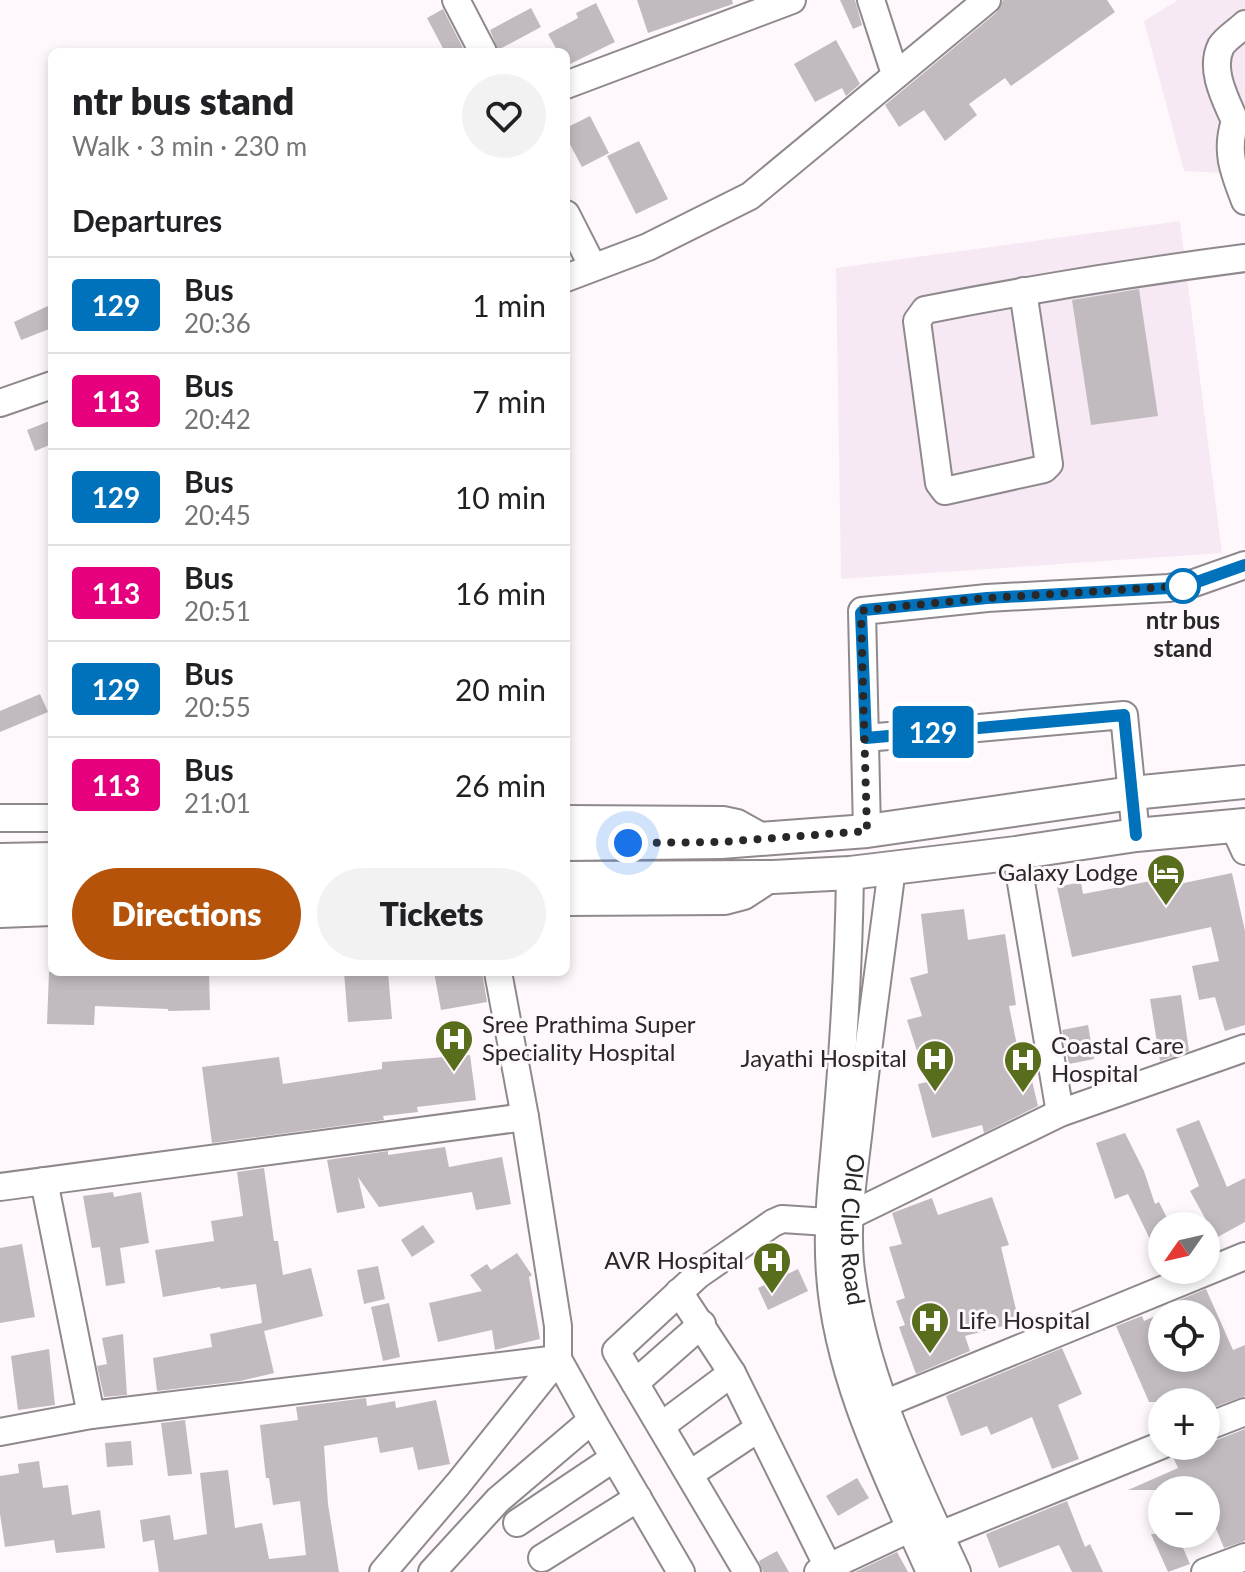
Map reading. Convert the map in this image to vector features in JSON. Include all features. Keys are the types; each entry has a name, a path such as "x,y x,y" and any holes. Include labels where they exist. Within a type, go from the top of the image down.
{"main road":[{"path":"570,844 768,840 867,831 1132,793 1245,782"},
{"path":"570,878 773,877 850,873 1136,835 1241,834"},
{"path":"0,860 48,859"},
{"path":"0,887 48,885"}],"street":[{"path":"570,83 792,0"},
{"path":"871,0 895,74"},
{"path":"570,276 648,247 750,196 987,0"},
{"path":"463,2 481,48"},
{"path":"1245,24 1222,44 1217,58 1221,87 1240,121 1230,136 1230,165 1245,201"},
{"path":"570,222 593,267"},
{"path":"1023,291 1049,464 1044,469 945,491 939,483 918,317 925,310 1023,291 1117,274 1245,258"},
{"path":"0,403 48,386"},
{"path":"867,831 861,615 864,610 987,598 1169,588 1194,583 1245,565"},
{"path":"866,738 1121,714 1126,719 1136,835"},
{"path":"0,818 48,818"},
{"path":"570,819 723,820 737,823 768,840"},
{"path":"1016,853 1060,1113"},
{"name":"Old Club Road","path":"892,868 865,1070 830,1275 850,1375 875,1444 930,1572"},
{"name":"Old Club Road","path":"850,873 838,1219 850,1260 864,1337 884,1404 957,1572"},
{"path":"570,902 725,901 744,896 773,877"},
{"path":"0,914 48,912"},
{"path":"499,976 558,1326 558,1359 681,1572"},
{"path":"747,1572 616,1351 698,1275 773,1223 782,1219 838,1219 1060,1113 1245,1048"},
{"path":"0,1187 525,1117"},
{"path":"44,1181 91,1415"},
{"path":"884,1404 1245,1256"},
{"path":"679,1292 732,1373 823,1570 911,1528"},
{"path":"635,1383 702,1324"},
{"path":"0,1432 91,1415 558,1359"},
{"path":"383,1572 558,1359"},
{"path":"661,1426 732,1373"},
{"path":"1220,1422 1245,1412"},
{"path":"432,1572 498,1500 592,1420"},
{"path":"690,1474 759,1428"},
{"path":"940,1535 1148,1451"},
{"path":"517,1523 614,1458"},
{"path":"498,1500 547,1565 638,1498"},
{"path":"1205,1572 1245,1557"}],"shaded area":[{"path":"1178,0 1245,0 1245,174 1184,171 1144,21"},
{"path":"1180,221 1222,553 841,579 836,268"}],"building":[{"path":"637,0 732,0 733,4 648,33"},
{"path":"840,0 855,0 862,25 853,29"},
{"path":"1003,0 1107,0 1115,12 1011,86 1005,78 969,104 977,115 945,141 924,110 899,127 885,105 997,12"},
{"path":"596,3 615,42 570,64 570,48 556,48 548,34 578,18 576,13"},
{"path":"531,8 541,27 502,48 497,48 490,30"},
{"path":"443,9 463,48 443,48 427,18"},
{"path":"836,40 860,84 846,96 842,88 815,102 794,64"},
{"path":"590,116 609,153 582,167 570,144 570,126"},
{"path":"639,141 668,199 636,214 607,156"},
{"path":"1139,289 1158,416 1091,425 1072,300"},
{"path":"48,306 48,330 21,340 14,322"},
{"path":"48,422 48,446 35,451 27,430"},
{"path":"40,694 48,712 0,732 0,711"},
{"path":"1232,873 1245,931 1245,1025 1225,1031 1215,997 1199,1000 1192,966 1219,961 1211,927 1072,957 1057,887 1081,882 1083,894 1177,876 1179,884"},
{"path":"964,909 968,940 1005,934 1016,1005 1009,1006 1021,1065 1028,1064 1038,1106 984,1133 982,1125 932,1138 918,1084 927,1082 907,1020 922,1016 910,978 928,973 921,914"},
{"path":"49,976 209,976 210,1010 168,1011 95,1006 94,1025 47,1024"},
{"path":"344,976 388,976 392,1019 348,1022"},
{"path":"435,976 483,976 487,1002 441,1010"},
{"path":"1181,995 1189,1051 1160,1061 1150,999"},
{"path":"1088,1025 1094,1059 1069,1064 1062,1030"},
{"path":"470,1055 476,1100 417,1107 418,1112 383,1116 384,1120 212,1143 202,1067 279,1057 283,1084 382,1069 382,1062"},
{"path":"1199,1120 1227,1187 1245,1178 1245,1222 1220,1236 1220,1212 1202,1212 1190,1191 1199,1186 1176,1129"},
{"path":"1125,1133 1144,1171 1155,1204 1159,1202 1164,1212 1148,1212 1148,1235 1128,1194 1115,1199 1096,1143"},
{"path":"445,1147 449,1167 502,1157 511,1204 476,1210 472,1192 379,1207 358,1177 365,1208 337,1213 327,1160"},
{"path":"264,1168 274,1241 278,1241 283,1275 311,1268 323,1316 264,1331 274,1373 240,1381 157,1391 153,1358 212,1347 210,1334 262,1323 256,1284 163,1297 155,1250 214,1241 211,1221 243,1216 237,1172"},
{"path":"113,1192 114,1197 141,1192 149,1243 120,1248 125,1283 106,1286 100,1247 92,1248 83,1196"},
{"path":"992,1197 1009,1245 1001,1247 1019,1322 965,1336 970,1351 916,1374 899,1327 905,1325 896,1301 905,1298 889,1247 902,1244 892,1213 932,1198 938,1215"},
{"path":"423,1225 435,1242 412,1257 401,1240"},
{"path":"22,1244 35,1317 0,1323 0,1248"},
{"path":"517,1253 532,1275 529,1277 540,1339 495,1350 492,1330 438,1342 429,1303 482,1291 470,1275 487,1264 491,1270"},
{"path":"378,1266 385,1299 364,1304 357,1270"},
{"path":"798,1269 808,1291 768,1310 758,1288"},
{"path":"1206,1289 1211,1300 1179,1300"},
{"path":"389,1303 400,1357 383,1361 371,1307"},
{"path":"1142,1316 1144,1321 1148,1319 1148,1372 1220,1372 1220,1321 1233,1350 1245,1345 1245,1396 1220,1405 1220,1388 1148,1388 1148,1400 1116,1326"},
{"path":"123,1334 127,1395 104,1397 97,1366 107,1364 102,1338"},
{"path":"1062,1348 1082,1394 1058,1405 1079,1459 1052,1469 1032,1417 991,1435 987,1426 961,1436 946,1396"},
{"path":"49,1349 55,1405 18,1410 11,1356"},
{"path":"366,1398 367,1406 395,1401 396,1408 436,1400 450,1464 418,1470 413,1447 380,1453 377,1437 324,1446 328,1504 339,1572 159,1572 154,1540 143,1542 140,1520 170,1515 174,1540 207,1534 200,1473 228,1470 235,1528 262,1523 269,1559 306,1555 300,1501 273,1505 269,1478 266,1478 260,1425 298,1420 296,1407"},
{"path":"185,1420 192,1474 168,1476 161,1423"},
{"path":"1245,1429 1245,1541 1224,1548 1220,1538 1220,1476 1160,1476 1178,1468 1174,1460 1220,1460 1220,1439"},
{"path":"131,1441 133,1465 107,1467 105,1443"},
{"path":"39,1461 43,1488 68,1485 72,1515 100,1510 105,1548 56,1553 54,1540 5,1547 0,1514 0,1476 19,1473 18,1464"},
{"path":"857,1478 869,1498 838,1516 826,1496"},
{"path":"1148,1481 1148,1490 1128,1490"},
{"path":"1067,1501 1085,1547 1090,1544 1103,1572 1072,1572 1059,1545 999,1568 986,1534"},
{"path":"1157,1548 1183,1548 1190,1564 1168,1572"},
{"path":"777,1551 789,1572 763,1572 759,1561"},
{"path":"897,1552 908,1572 855,1572"}],"bus line":[{"name":"129","path":"1136,835 1124,715 866,738 861,613 864,610 987,598 1169,588 1194,583 1245,565"}],"place":[{"name":"ntr bus stand","path":"1183,586"},
{"name":"Galaxy Lodge","path":"1166,907"},
{"name":"Sree Prathima Super Speciality Hospital","path":"454,1073"},
{"name":"Jayathi Hospital","path":"935,1093"},
{"name":"Coastal Care Hospital","path":"1023,1094"},
{"name":"AVR Hospital","path":"772,1295"},
{"name":"Life Hospital","path":"930,1355"}],"route":[{"path":"628,843 768,840 867,831 861,615 864,610 987,598 1183,586"}]}
